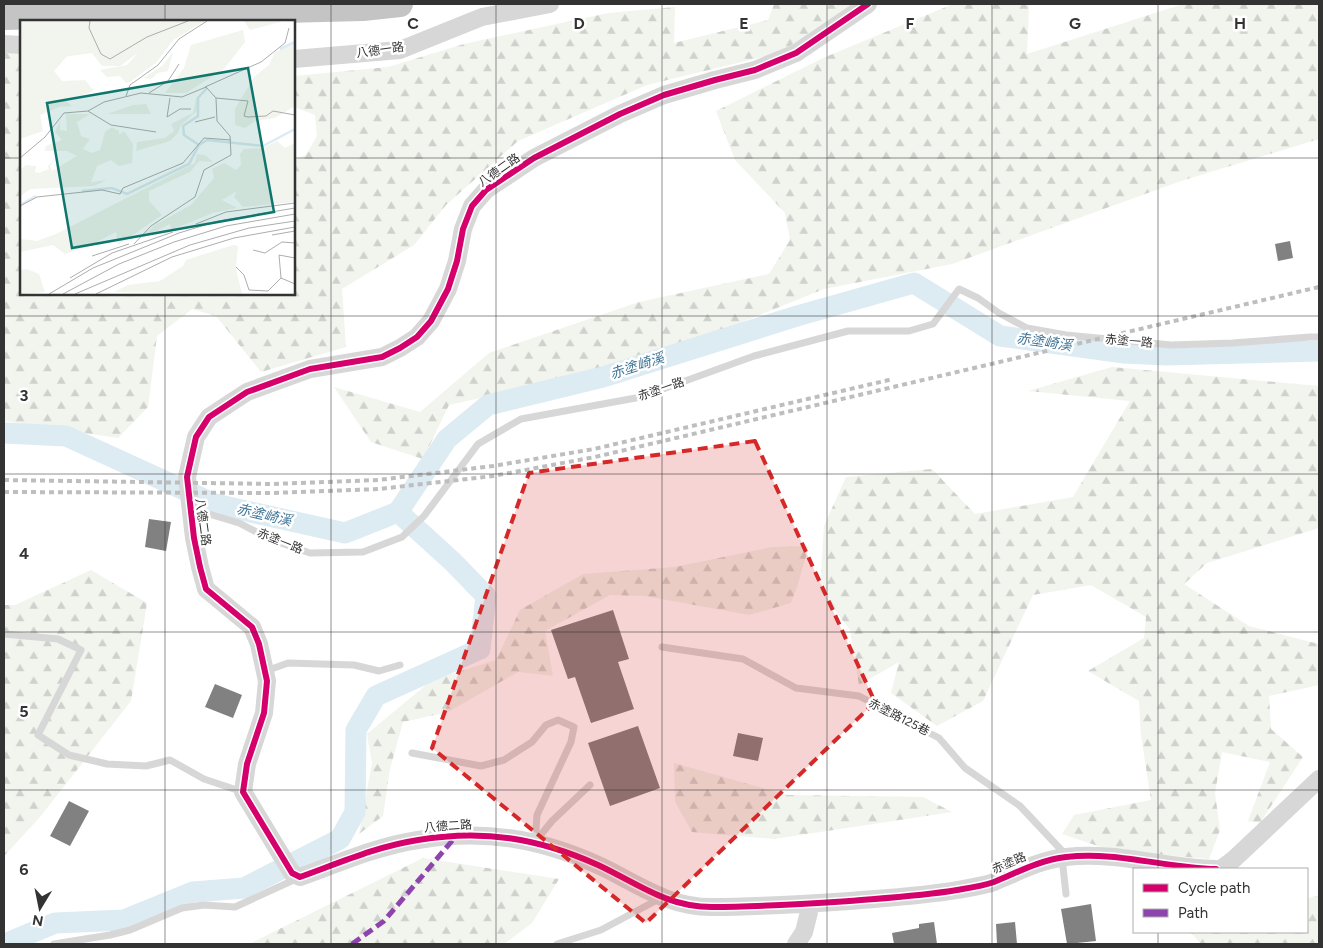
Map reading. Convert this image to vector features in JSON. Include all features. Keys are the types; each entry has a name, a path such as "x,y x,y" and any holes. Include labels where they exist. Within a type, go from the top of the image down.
{"highway":[{"path":"4,17 363,8 400,4"}],"street":[{"name":"八德一路","path":"295,59 400,50 482,17 550,4"},
{"name":"八德二路","path":"243,792 247,764 264,713 267,681 259,644 252,628 206,589 200,568 189,507 187,477 196,437 209,417 247,392 310,369 382,357 417,337 430,321 448,289 457,261 463,229 472,206 486,190 534,158 620,114 664,95 754,70 796,53 868,4"},
{"path":"4,44 20,45"},
{"path":"1222,868 1319,779"},
{"path":"243,792 275,847 296,875"},
{"name":"八德二路","path":"296,875 416,840 457,835 475,836 524,840 552,847 597,865 660,898 681,904 709,907 811,904"},
{"name":"赤塗路","path":"811,904 901,897 955,890 992,883 1048,860 1065,857 1100,856 1207,868"},
{"path":"796,944 804,932 811,904"}],"lane":[{"name":"赤塗一路","path":"189,507 239,523 272,540 310,553 363,552 402,537 424,516 478,444 521,420 641,397 754,356 848,331 909,331 933,324 959,289 978,298 999,313 1027,328 1066,335 1171,344 1233,343 1310,336 1319,337"},
{"path":"4,634 58,639 81,650 38,734 68,755 107,764 146,766 170,760 204,779 243,792"},
{"name":"赤塗路125巷","path":"662,647 743,658 796,688 859,696 939,738 965,768 1020,806 1065,857"},
{"path":"265,672 288,663 354,665 379,672 400,665"},
{"path":"412,753 481,766 504,760 532,742 546,725 558,720 574,727 571,742 537,815 535,843"},
{"path":"535,843 552,821 590,785"},
{"path":"1065,857 1066,894"},
{"path":"54,944 130,930 182,908 204,905 235,907 296,875"},
{"path":"557,944 601,930 660,898"}],"highlighted area":[{"path":"755,441 875,702 646,923 432,748 529,473"}],"green space":[{"path":"774,4 852,4 790,46 770,55 647,85 518,141 446,205 414,245 342,289 346,347 261,372 216,316 192,309 157,336 148,407 118,438 4,421 4,53 20,54 20,295 295,295 295,160 306,155 317,136 315,115 295,107 295,76 388,67 464,44 608,13 675,7 674,43 768,20"},
{"path":"953,4 1029,4 1027,54 1183,4 1319,4 1319,139 1181,181 952,264 824,289 640,363 449,405 423,459 371,442 334,387 420,412 489,353 639,302 769,274 790,240 785,213 735,160 716,111 823,58"},
{"path":"1112,367 1319,386 1319,528 1207,563 1184,584 1249,626 1319,644 1319,685 1269,696 1271,729 1303,757 1260,823 1248,821 1270,762 1222,752 1215,793 1220,830 1209,859 1110,850 1062,834 1074,815 1151,800 1141,735 1139,701 1088,671 1144,638 1146,617 1091,585 1033,595 983,701 937,726 891,693 899,662 859,685 850,630 820,591 824,526 846,477 932,469 975,514 1073,497 1130,401 1028,391"},
{"path":"809,546 791,603 749,615 645,596 610,595 545,631 553,676 518,672 448,712 403,722 390,769 383,816 359,834 372,763 367,734 432,680 496,660 520,610 583,574 675,567 772,547"},
{"path":"91,570 147,603 131,701 40,817 4,856 4,605 15,605"},
{"path":"674,763 787,795 923,797 952,812 774,839 692,832 675,802"},
{"path":"423,858 559,879 532,923 504,944 249,944"},
{"path":"1319,895 1319,944 1197,944 1200,943 1191,933 1308,933 1308,899"}],"building":[{"path":"1290,241 1293,258 1278,261 1275,244"},
{"path":"149,519 171,522 166,551 145,547"},
{"path":"613,610 629,659 618,662 634,709 591,723 575,677 568,679 551,630"},
{"path":"215,684 242,695 233,718 205,707"},
{"path":"638,726 660,788 610,806 588,743"},
{"path":"738,733 763,738 758,761 733,756"},
{"path":"69,801 89,811 70,846 50,836"},
{"path":"1091,904 1096,941 1067,944 1061,909"},
{"path":"934,922 937,944 894,944 892,933 919,928 919,924"},
{"path":"1015,922 1017,944 997,944 996,924"}],"waterway":[{"name":"赤塗崎溪","path":"4,433 66,436 215,504 345,533 398,512 447,439 488,405 603,377 797,316 914,283 1000,336 1124,353 1167,355 1319,351"},
{"path":"5,944 55,923 124,920 193,892 244,888 340,839 355,812 356,730 376,696 480,649 486,596 453,562 398,512"}],"railway":[{"path":"4,492 272,493 379,489 493,476 595,457 1319,287"},
{"path":"4,480 273,484 378,480 493,466 594,449 893,379"}],"marked path":[{"path":"352,944 384,921 457,835"}],"cycle path":[{"path":"868,4 796,53 755,70 664,95 620,114 534,158 486,190 472,206 463,229 457,261 448,289 431,321 417,337 382,357 310,369 247,392 209,417 196,437 187,477 194,538 200,567 206,589 252,627 259,644 267,681 264,713 247,764 243,792 292,873 300,877 388,846 418,840 465,835 510,838 554,848 598,865 652,893 680,903 712,907 832,902 944,892 990,883 1038,864 1066,857 1104,856 1197,868"}]}
